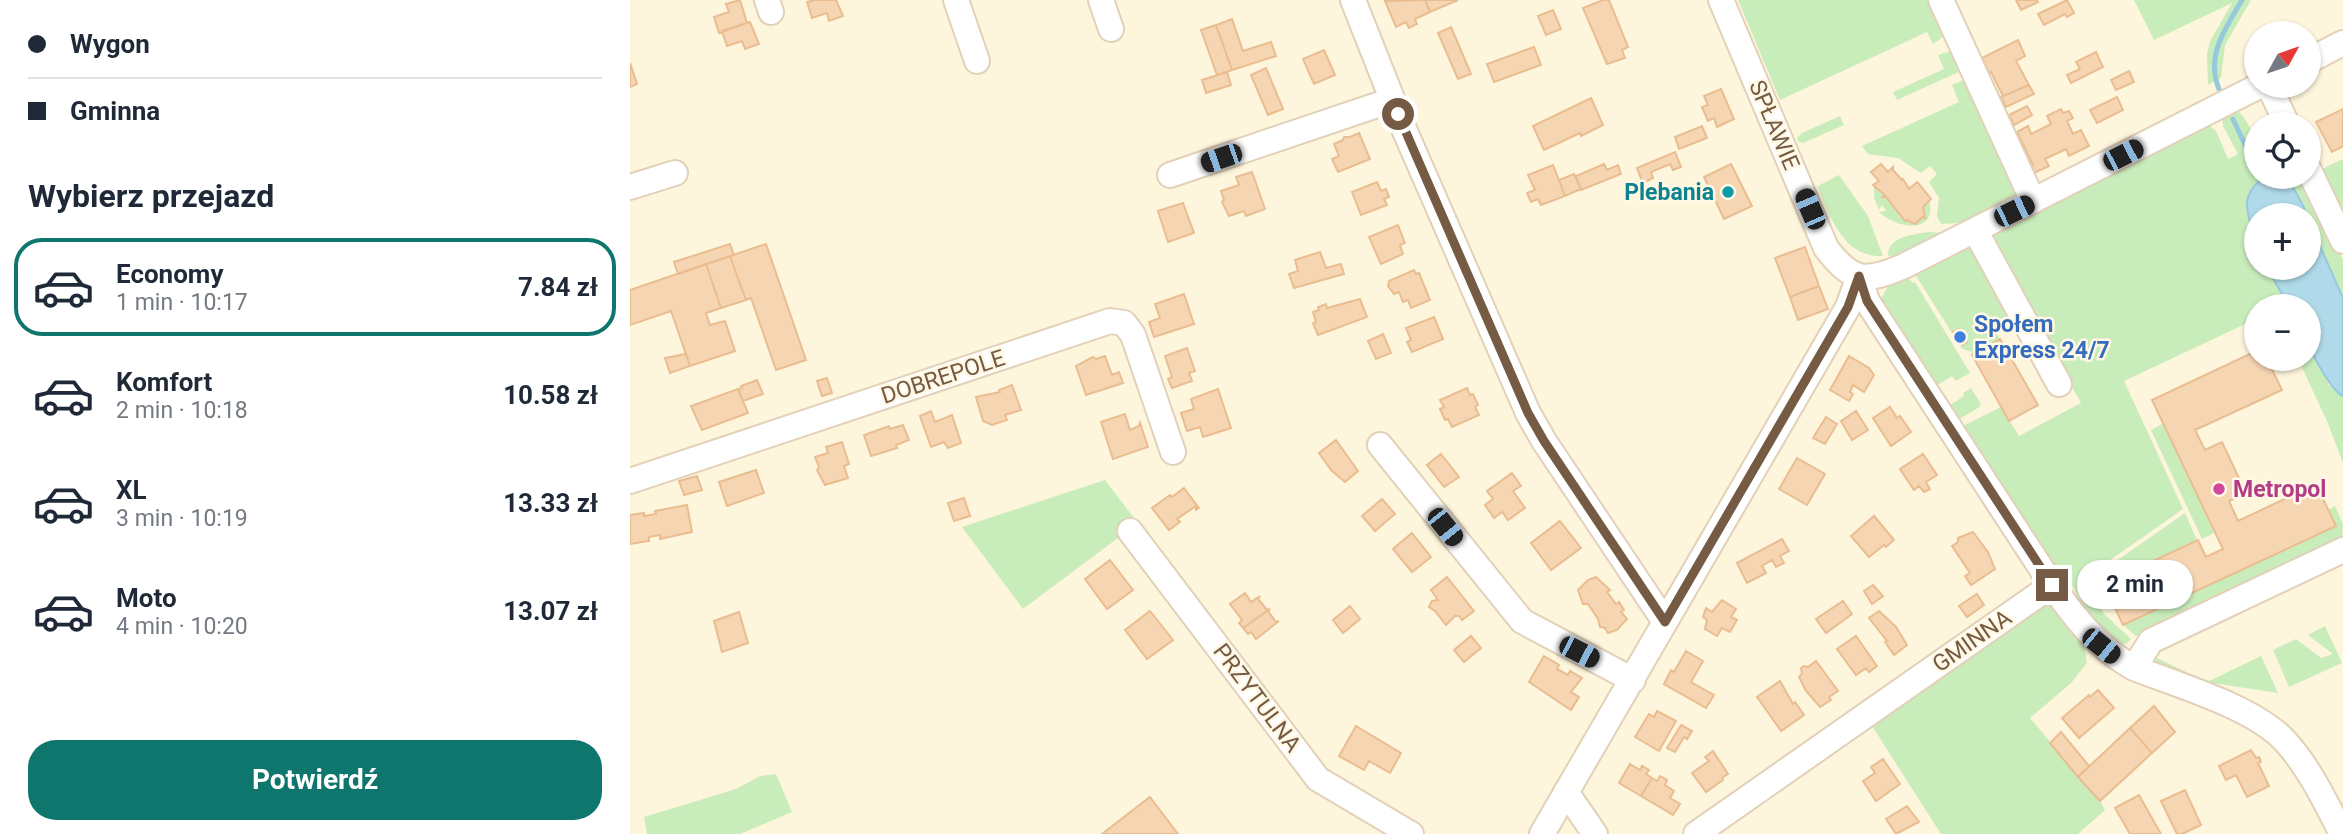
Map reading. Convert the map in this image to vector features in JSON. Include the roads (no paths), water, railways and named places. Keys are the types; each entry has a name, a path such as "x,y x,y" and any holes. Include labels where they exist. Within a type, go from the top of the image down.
{"street":[{"path":"957,0 977,61"},
{"path":"1101,0 1111,29"},
{"path":"1353,0 1392,100 1528,413 1665,622"},
{"name":"SPŁAWIE","path":"1721,0 1826,248 1842,269 1859,276"},
{"path":"1941,0 2033,201"},
{"path":"2321,54 2343,43"},
{"path":"1859,276 1880,277 2244,94"},
{"path":"1170,175 1392,100"},
{"path":"630,187 675,173"},
{"path":"2318,189 2343,241"},
{"path":"1975,230 2059,384"},
{"path":"1859,276 1867,301 2052,585 2082,625 2101,646 2134,668 2239,710 2284,740 2304,767 2342,834"},
{"path":"1542,834 1848,307 1859,276"},
{"name":"DOBREPOLE","path":"630,481 1110,321 1124,323 1133,335 1172,452"},
{"path":"1380,445 1522,621 1633,680"},
{"name":"PRZYTULNA","path":"1130,531 1318,779 1411,834"},
{"path":"2134,668 2151,641 2343,550"},
{"name":"GMINNA","path":"1696,834 2052,585"},
{"path":"1566,792 1595,834"}],"water":[{"path":"2294,189 2302,203 2247,203 2251,191"},
{"path":"2321,248 2343,298 2343,396 2321,369 2321,294 2282,294 2274,280 2321,280"}],"waterway":[{"path":"2219,89 2215,77 2216,53 2219,42 2242,0"},
{"path":"2233,119 2244,142"}],"place":[{"name":"Plebania","path":"1728,192"},
{"name":"Społem Express 24/7","path":"1960,337"},
{"name":"Metropol","path":"2219,489"}]}
